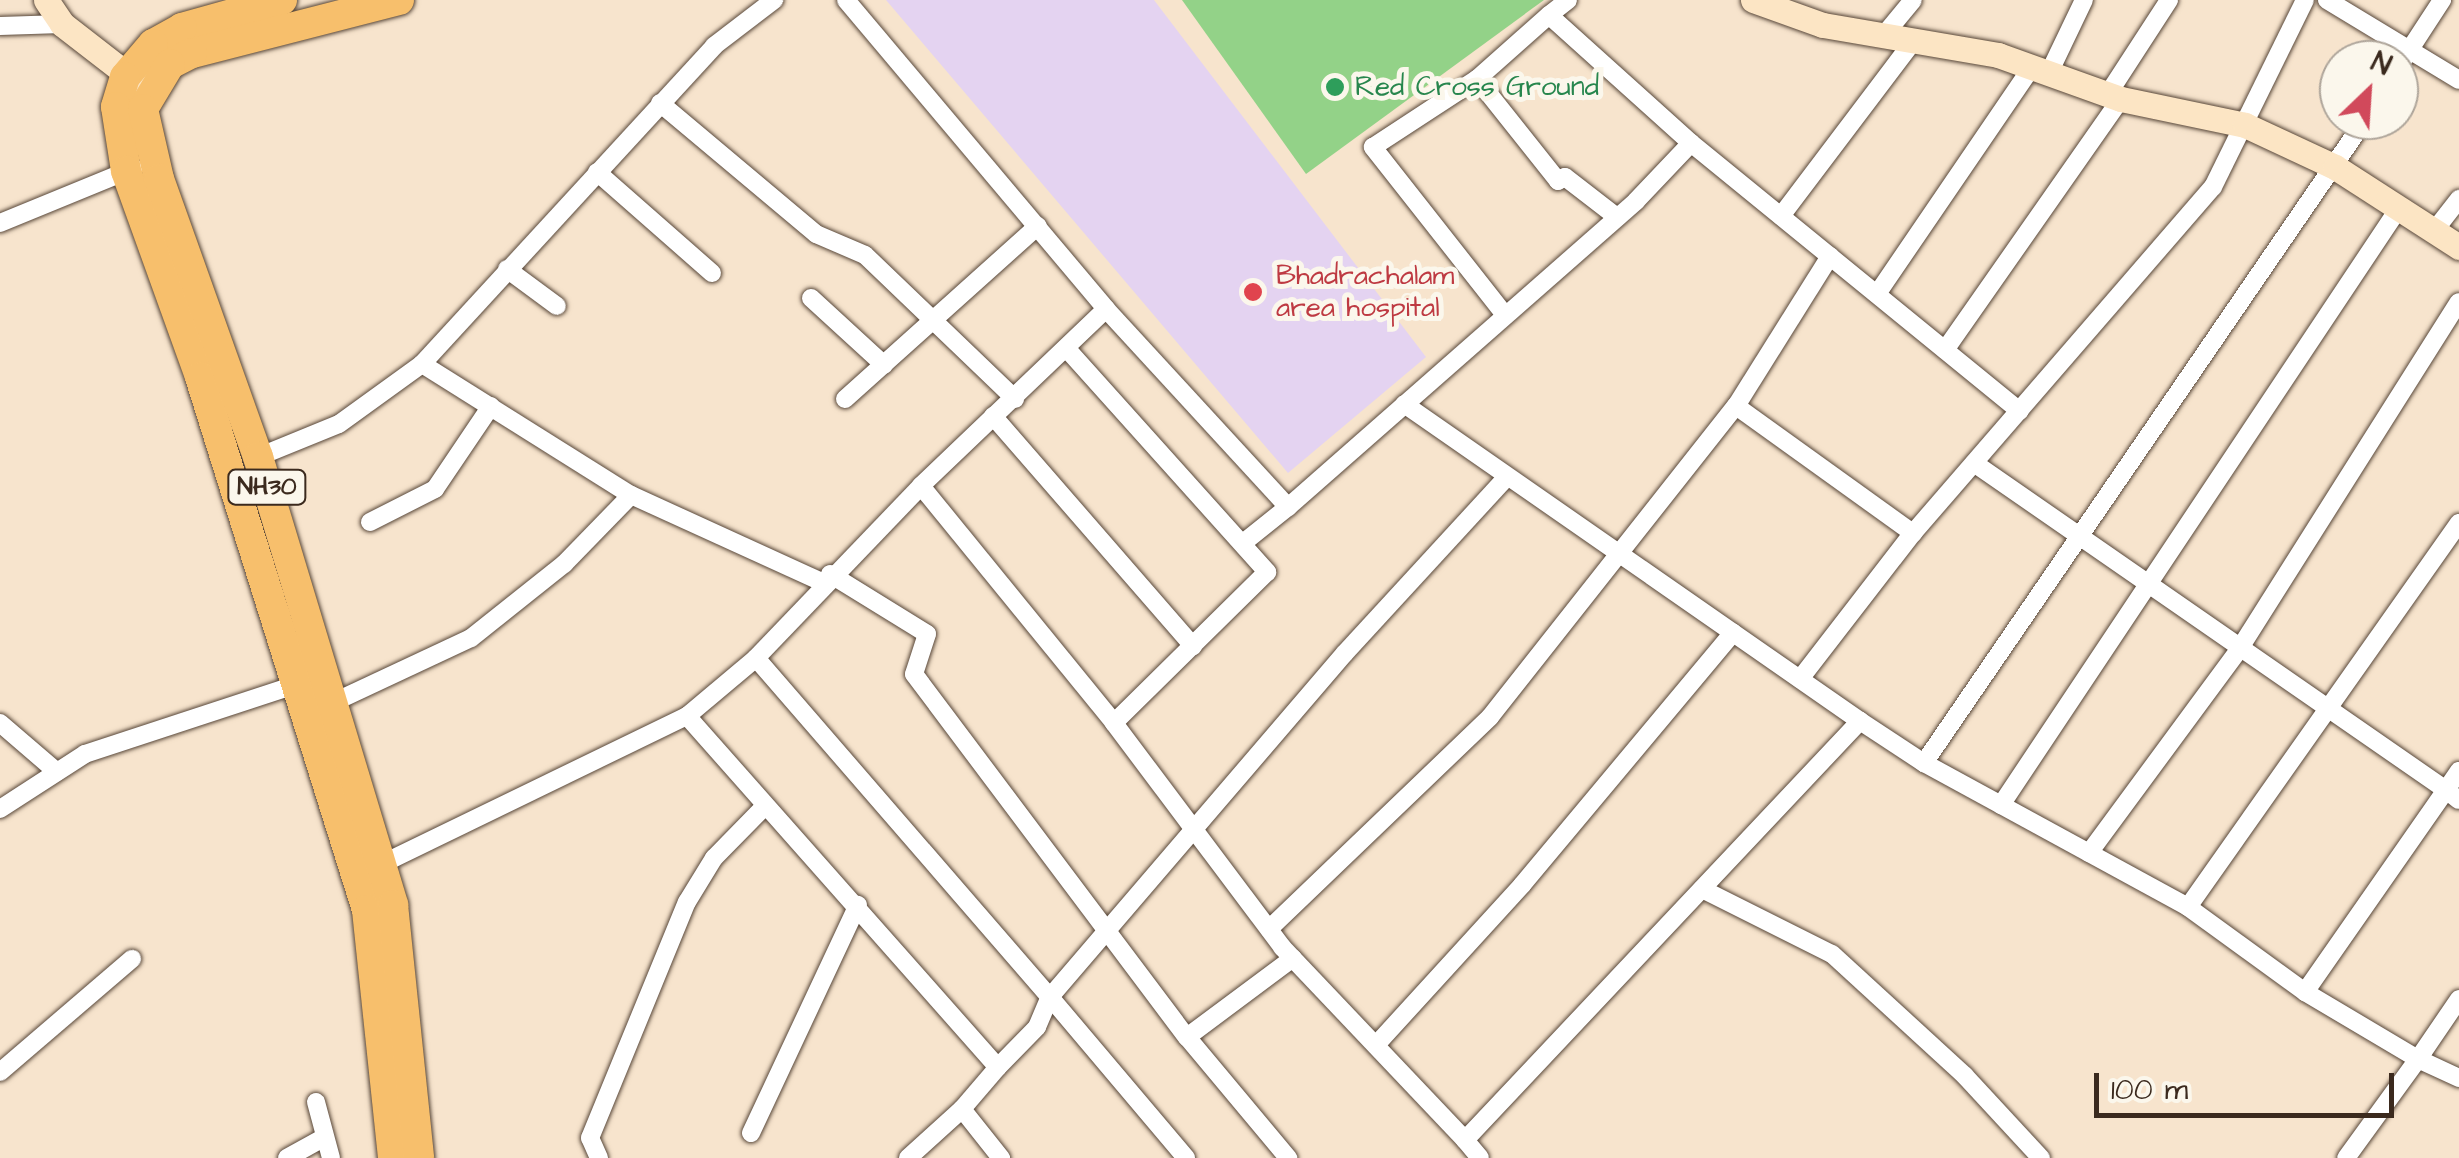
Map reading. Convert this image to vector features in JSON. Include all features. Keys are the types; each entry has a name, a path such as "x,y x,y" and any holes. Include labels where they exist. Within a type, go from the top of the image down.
{"highway":[{"path":"138,83 182,28 282,0"},
{"path":"161,54 399,0"},
{"name":"NH30","path":"138,83 143,109 140,167 367,910 392,1158"},
{"name":"NH30","path":"140,167 258,458 382,864 398,941 420,1158"}],"street":[{"path":"46,0 62,24 138,83"},
{"path":"258,458 339,424 422,364 714,46 774,0"},
{"path":"846,0 1106,310 1288,507"},
{"path":"1505,315 1372,147 1477,80 1568,0"},
{"path":"1753,0 1822,24 1914,40 2041,70 2115,96 2245,124 2336,167 2459,247"},
{"path":"1884,35 1913,0"},
{"path":"1877,294 2041,70 2084,0"},
{"path":"1945,350 2115,96 2169,0"},
{"path":"1800,679 1914,534 2212,187 2305,0"},
{"path":"2328,0 2380,40"},
{"path":"2416,40 2442,0"},
{"path":"1549,15 1691,143 2020,410"},
{"path":"0,26 62,24"},
{"path":"1781,216 1914,40"},
{"path":"2419,64 2459,80"},
{"path":"1477,80 1558,181 1565,176 1617,217"},
{"path":"660,103 816,234 865,255 931,324 1015,399"},
{"path":"1924,763 2353,140"},
{"path":"1243,544 1617,217 1691,143"},
{"path":"0,223 140,167"},
{"path":"597,172 712,273"},
{"path":"2434,232 2459,199"},
{"path":"2001,805 2398,208"},
{"path":"845,400 1038,226"},
{"path":"1269,930 1490,717 1616,552 1736,406 1830,256"},
{"path":"508,268 556,306"},
{"path":"811,298 884,365"},
{"path":"2089,853 2240,648 2459,302"},
{"path":"382,864 687,716 756,658 826,578 1106,310"},
{"path":"1067,350 1266,572 1114,724"},
{"path":"422,364 631,495 826,578 927,634 914,674 1108,937 1288,1158"},
{"path":"1404,404 1505,480 1924,763 2188,907 2305,992 2418,1059 2459,1078"},
{"path":"370,522 435,489 491,406"},
{"path":"1736,406 1914,534"},
{"path":"993,416 1193,646"},
{"path":"1974,463 2452,795"},
{"path":"908,1158 962,1109 1037,1027 1050,998 1108,937 1345,652 1505,480"},
{"path":"920,486 1114,724 1269,930 1480,1158"},
{"path":"332,703 471,638 564,564 631,495"},
{"path":"2188,907 2459,522"},
{"path":"1376,1046 1522,885 1734,633"},
{"path":"756,658 1186,1158"},
{"path":"0,809 84,754 298,684"},
{"path":"687,716 998,1067"},
{"path":"1466,1140 1860,721"},
{"path":"0,724 57,772"},
{"path":"2305,992 2452,795 2459,770"},
{"path":"599,1158 590,1138 687,902 714,858 764,806"},
{"path":"1702,888 1832,954 1964,1076 2041,1158"},
{"path":"750,1133 858,905"},
{"path":"1188,1037 1293,958"},
{"path":"0,1072 132,959"},
{"path":"2346,1158 2459,999"},
{"path":"316,1102 331,1158"},
{"path":"962,1109 1001,1158"},
{"path":"287,1158 326,1137"}],"shaded area":[{"name":"Bhadrachalam area hospital","path":"886,0 1154,0 1426,357 1288,473"}],"green space":[{"name":"Red Cross Ground","path":"1182,0 1544,0 1306,174"}],"place":[{"name":"Red Cross Ground","path":"1335,87"},
{"name":"Bhadrachalam area hospital","path":"1253,292"}]}
